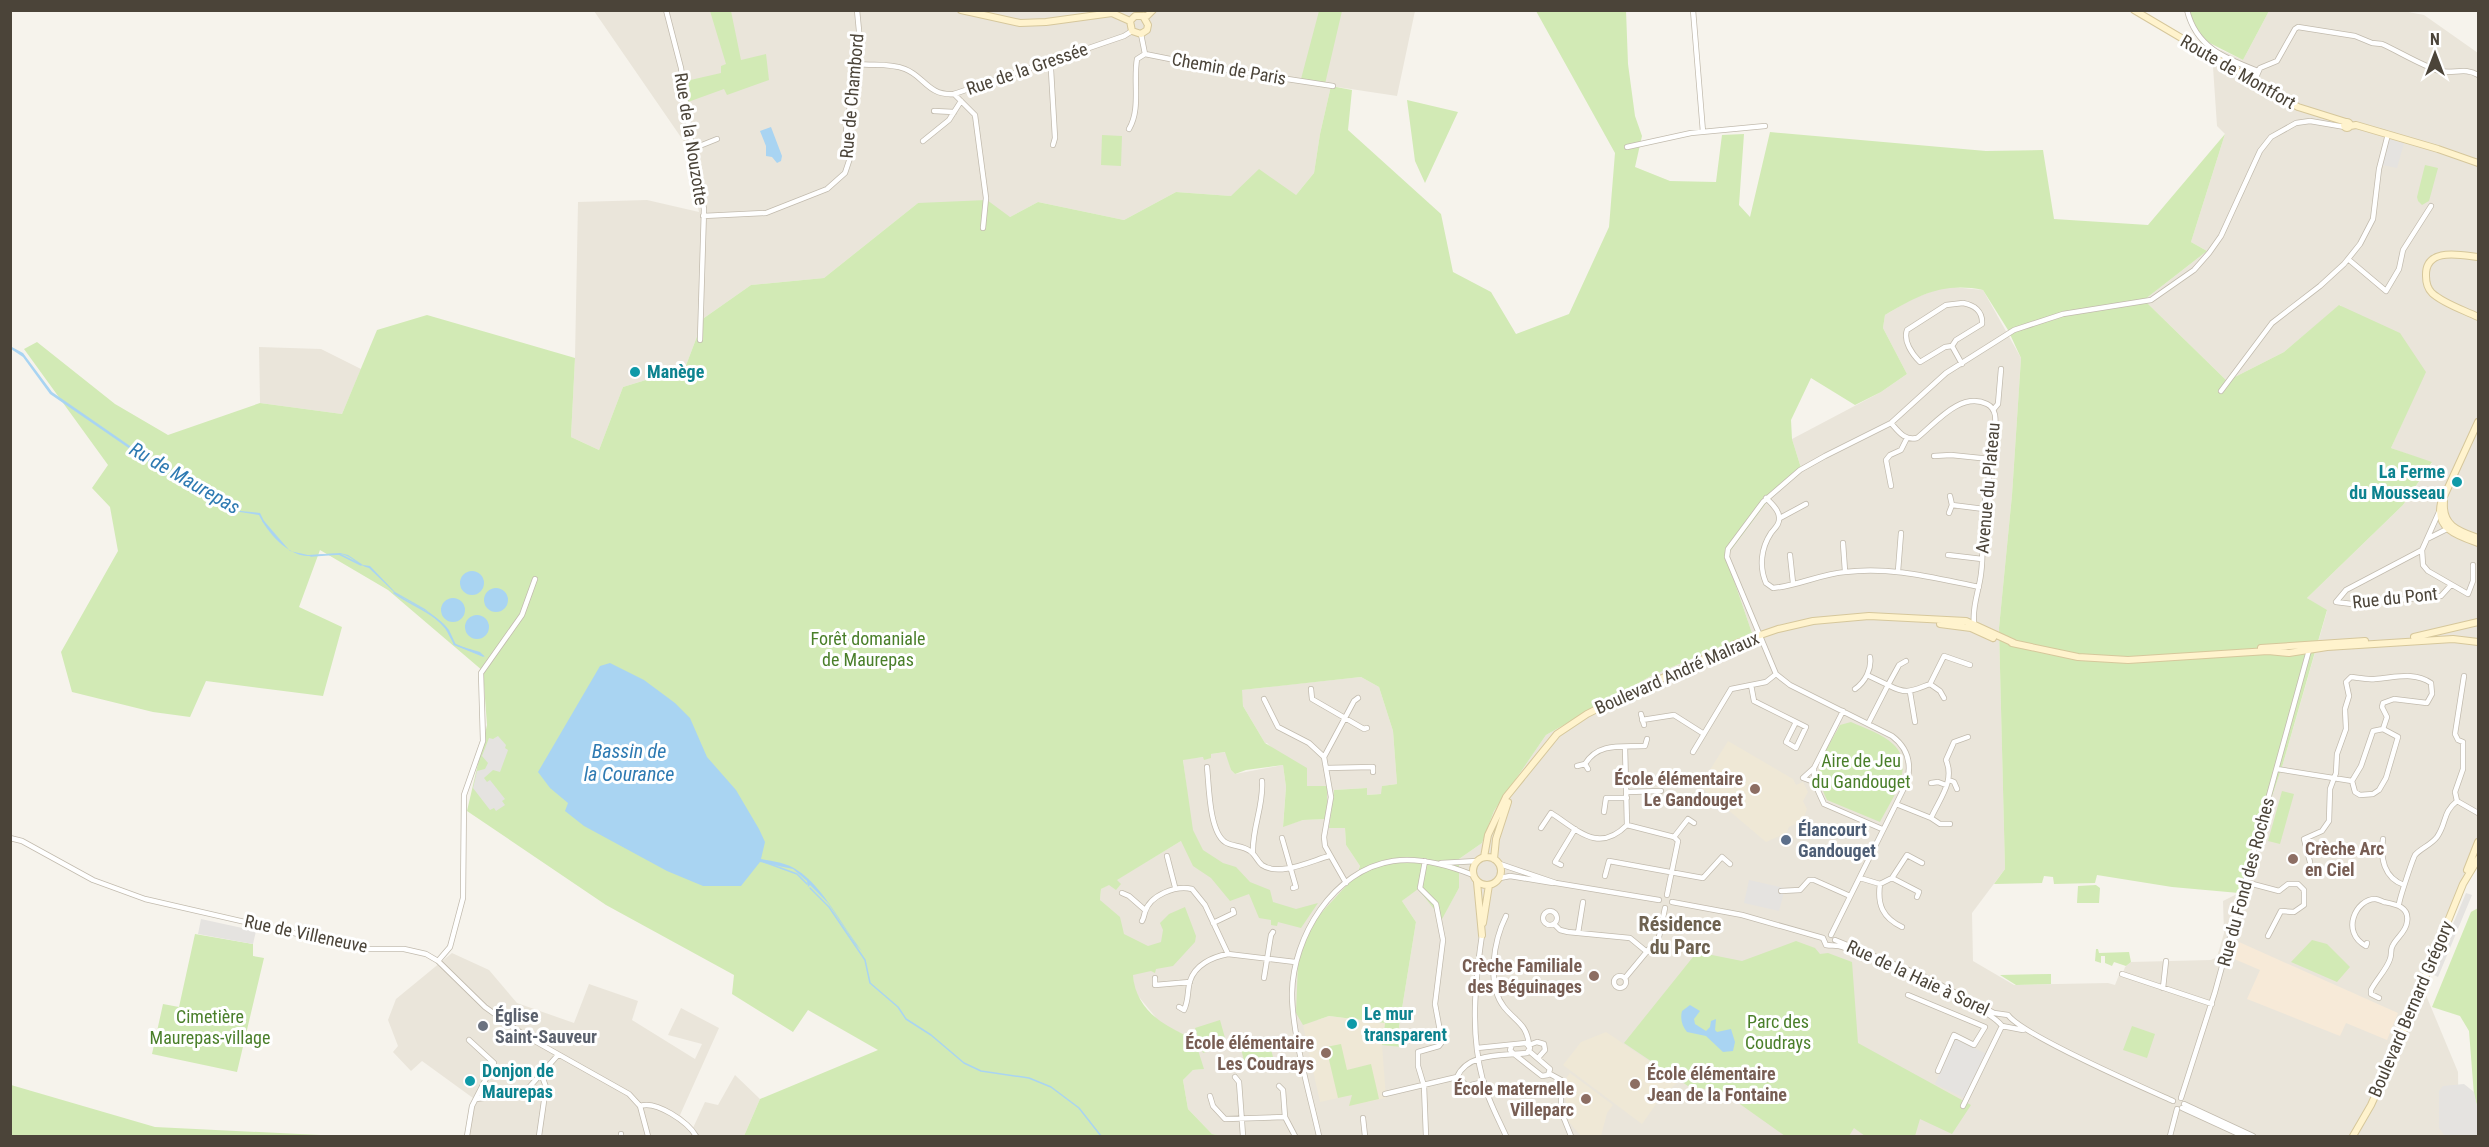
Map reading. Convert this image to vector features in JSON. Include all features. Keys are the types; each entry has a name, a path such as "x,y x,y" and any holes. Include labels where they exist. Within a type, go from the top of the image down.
{"street":[{"name":"Rue de la Nouzotte","path":"666,10 681,68 692,149 704,209 700,340"},
{"name":"Rue de Chambord","path":"702,216 766,213 827,189 845,173 850,158 846,130 860,41 857,10"},
{"path":"961,10 1020,23 1046,22 1112,13 1130,21"},
{"path":"1130,21 1135,16 1143,16 1153,10"},
{"path":"1693,10 1703,132"},
{"name":"Route de Montfort","path":"2134,10 2254,83 2309,112 2478,163"},
{"path":"2187,10 2193,30 2204,43 2218,53 2258,71"},
{"path":"1141,34 1147,30 1148,25 1143,16"},
{"path":"1130,21 1132,31 1141,34"},
{"path":"2254,83 2258,71 2277,61 2298,27 2355,36 2372,43 2382,44 2441,71 2463,70 2478,75"},
{"name":"Rue de la Gressée","path":"857,64 891,64 908,70 933,91 946,95 1124,36 1132,31"},
{"path":"1129,129 1133,122 1136,99 1134,74 1137,59 1145,54 1141,34"},
{"name":"Chemin de Paris","path":"1145,54 1215,68 1333,86"},
{"path":"1048,61 1051,70 1055,138 1053,145"},
{"path":"954,94 975,115 986,198 983,228"},
{"path":"923,141 949,120 961,101"},
{"path":"934,111 954,112"},
{"path":"1823,938 1827,934 1833,940 1850,896 1909,775 1908,756 1898,741 1790,685 1776,675 1727,557 1728,549 1766,498 1800,470 1891,423 1939,380 2014,330 2063,314 2151,300 2194,270 2209,253 2220,236 2260,151 2271,137 2295,123 2310,121 2347,125"},
{"path":"1627,147 1703,132 1765,126"},
{"path":"2221,391 2272,323 2320,286 2360,244 2373,219 2379,169 2388,134"},
{"path":"692,149 717,139"},
{"path":"2348,259 2386,291 2399,269 2403,250 2431,206"},
{"path":"2478,257 2450,253 2440,255 2432,260 2426,272 2427,288 2437,297 2478,317"},
{"path":"1972,304 1982,319 1982,324 1956,340 1952,346 1945,347 1920,362 1912,352 1905,333 1946,305 1972,304"},
{"path":"1952,346 1962,364"},
{"path":"1993,410 1998,404 2001,369"},
{"name":"Avenue du Plateau","path":"1891,486 1886,460 1890,454 1901,450 1907,438 1917,438 1951,409 1962,404 1980,402 1988,404 1993,410 1995,425 1984,509 1982,559 1970,623"},
{"path":"2473,566 2473,581 2468,594 2436,577 2423,566 2422,550 2478,422"},
{"path":"1891,423 1907,438"},
{"path":"1934,456 1951,454 1990,459"},
{"path":"2446,525 2443,505 2447,490"},
{"path":"1949,513 1952,505 1950,495"},
{"path":"1766,498 1780,518 1763,549 1761,563 1763,577 1766,583 1773,588 1845,572 1874,569 1898,571 1978,587"},
{"path":"1780,518 1806,504"},
{"path":"1952,505 1984,509"},
{"path":"2439,512 2446,525 2478,543"},
{"path":"2427,539 2446,525"},
{"path":"2432,526 2446,525 2478,538"},
{"path":"1898,571 1901,533"},
{"path":"1843,543 1845,572"},
{"name":"Rue du Pont","path":"2422,550 2346,590 2336,602 2352,604 2441,596 2451,585"},
{"path":"1790,555 1793,583"},
{"path":"1948,555 1982,559"},
{"path":"438,961 450,947 463,898 464,795 483,741 482,673 522,615 535,579"},
{"name":"Boulevard André Malraux","path":"1480,859 1488,835 1506,797 1557,734 1587,714 1758,636 1795,625 1835,618 1869,616 1970,623 1989,636 2044,651 2128,660 2268,651 2289,653 2453,639 2478,642"},
{"name":"Boulevard André Malraux","path":"2207,655 2271,646 2420,637 2478,622"},
{"name":"Boulevard André Malraux","path":"2306,651 2305,646 2324,642"},
{"name":"Rue du Fond des Roches","path":"2181,1098 2212,1004 2277,769 2306,651"},
{"path":"1867,675 1901,692 1910,692 1930,684 1944,656 1970,665"},
{"path":"1855,689 1861,685 1867,675 1871,666 1870,657"},
{"path":"1868,724 1899,665 1906,661"},
{"path":"1693,752 1731,689 1766,682 1776,675"},
{"path":"2310,862 2304,839 2318,834 2326,827 2331,813 2329,796 2337,754 2345,735 2345,709 2349,696 2346,682 2351,677 2377,679 2407,676 2417,677 2431,683 2432,694 2427,702 2394,699 2384,702 2382,707 2387,717 2383,729"},
{"path":"2457,801 2455,792 2463,769 2463,742 2458,740 2455,728 2459,717 2464,676"},
{"path":"1930,684 1944,698"},
{"path":"1750,685 1754,701 1796,722 1806,727 1796,748 1786,742 1796,722"},
{"path":"1311,689 1312,699 1364,729 1367,728"},
{"path":"1910,692 1915,722"},
{"path":"1324,757 1354,701 1358,698"},
{"path":"1264,699 1278,727 1309,743 1324,757 1331,797 1330,814 1324,837 1329,856 1346,883"},
{"path":"1814,782 1803,778 1814,768 1843,711"},
{"path":"1641,714 1643,723 1671,714 1704,734"},
{"path":"2383,729 2398,737 2382,785 2373,794 2360,795 2355,792 2352,781 2361,766 2373,730 2383,729"},
{"path":"1931,818 1949,780 1951,771 1946,760 1954,742 1968,737"},
{"path":"1577,766 1586,766 1594,752 1602,748 1646,748 1647,740"},
{"path":"1625,747 1627,825"},
{"path":"1207,767 1216,831 1224,841 1231,845 1241,845 1252,840"},
{"path":"1326,768 1373,767 1373,772"},
{"path":"1814,768 1814,782 1824,804 1882,830"},
{"path":"2277,769 2352,781"},
{"path":"1949,780 1954,782 1957,789"},
{"path":"1253,852 1252,840 1263,793 1262,781"},
{"path":"1931,783 1938,782 1946,785"},
{"name":"Boulevard André Malraux","path":"1494,859 1500,821 1514,788"},
{"path":"1604,812 1606,798 1661,791"},
{"path":"2457,801 2477,811"},
{"path":"2399,904 2414,857 2438,835 2445,813 2457,801"},
{"path":"1896,804 1940,824 1950,824"},
{"path":"1541,828 1551,813 1589,837 1602,840 1610,838 1627,825"},
{"path":"1674,837 1688,819 1695,823"},
{"path":"1625,978 1659,937 1665,908 1672,902 1667,895 1678,841 1674,837 1627,825"},
{"path":"1561,865 1555,862 1575,829"},
{"name":"Rue de Villeneuve","path":"12,838 118,891 363,949 411,950 438,961 485,1007 524,1035 629,1094 640,1106"},
{"path":"1282,838 1296,887 1293,888"},
{"path":"2383,839 2382,854 2386,871 2395,882 2404,885"},
{"name":"Boulevard Bernard Grégory","path":"2353,1135 2380,1085 2478,842"},
{"path":"1241,845 1253,852 1263,865 1269,868 1281,869 1329,856"},
{"path":"1605,876 1609,861 1608,855"},
{"path":"1860,878 1880,884 1892,878 1907,855 1922,863"},
{"path":"1167,856 1175,887"},
{"path":"1609,861 1703,878 1722,857 1730,864"},
{"path":"1480,859 1473,867 1473,875 1477,882 1482,935"},
{"path":"1435,863 1494,859 1500,864 1556,883 1659,900"},
{"name":"Boulevard Bernard Grégory","path":"2463,884 2478,859"},
{"path":"1318,1136 1294,1016 1292,993 1295,963 1311,922 1346,883 1372,868 1391,862 1425,861 1473,875"},
{"path":"1425,861 1420,888 1436,904 1443,940 1435,1004 1442,1042 1439,1046 1418,1052 1416,1057 1424,1086 1426,1137"},
{"path":"1500,864 1500,878"},
{"path":"1477,882 1489,885 1500,878 1510,876 1547,884 1556,883"},
{"path":"1892,878 1919,892 1917,897"},
{"path":"1781,891 1800,890 1809,880 1814,880 1850,896"},
{"path":"2245,882 2278,891 2288,884 2298,884 2304,890 2305,899 2300,909 2294,912 2281,911 2268,936"},
{"path":"1880,884 1879,898 1883,913 1902,927"},
{"path":"1489,885 1475,999 1477,1048 1484,1082 1506,1137"},
{"path":"1142,921 1145,917 1145,910 1161,895 1175,887 1192,889 1205,905 1228,954"},
{"path":"1122,893 1145,910"},
{"path":"1659,900 1662,896 1667,895"},
{"path":"2367,943 2366,946 2353,936 2353,918 2358,911 2363,905 2375,899 2399,904 2406,913 2407,926 2393,944 2390,958 2371,990 2371,994 2379,998"},
{"path":"1659,900 1665,908"},
{"path":"1578,933 1583,902"},
{"name":"Rue de la Haie à Sorel","path":"1672,902 1742,915 1823,938 1826,945 1833,940"},
{"path":"1213,923 1234,913 1233,910"},
{"path":"1506,916 1498,931 1494,976 1502,1004 1527,1031 1529,1048 1550,1069 1550,1074"},
{"path":"1554,924 1560,930 1630,938 1647,952"},
{"path":"1264,978 1271,936 1274,932"},
{"name":"Rue de la Haie à Sorel","path":"1833,940 1923,976 2002,1015 2008,1015 2005,1023"},
{"name":"Rue de la Haie à Sorel","path":"1833,940 2173,1101"},
{"path":"1179,1007 1184,1010 1188,1004 1190,982 1205,962 1228,954 1295,963"},
{"path":"2163,988 2166,961"},
{"path":"2122,974 2212,1004"},
{"path":"1155,978 1155,985 1190,982"},
{"path":"1908,995 1985,1027 1974,1046"},
{"path":"1963,1107 1988,1052 2005,1023 2002,1015"},
{"path":"1938,1071 1954,1035 1988,1052"},
{"path":"467,1137 472,1107 494,1063 469,1040"},
{"path":"1385,1094 1457,1077 1469,1062 1514,1054 1537,1042 1544,1044 1545,1050 1538,1058"},
{"path":"1477,1048 1512,1045 1529,1048"},
{"path":"1512,1045 1510,1050 1542,1076 1550,1074 1561,1080 1561,1111 1571,1137"},
{"path":"476,1099 524,1093 542,1076 558,1055"},
{"path":"540,1137 546,1087 542,1076"},
{"path":"1235,1077 1239,1082 1243,1137"},
{"path":"1457,1077 1467,1086 1484,1082"},
{"path":"1279,1086 1282,1090 1285,1117 1295,1137"},
{"path":"1210,1096 1213,1106 1225,1119 1285,1117"},
{"path":"2170,1137 2181,1107 2181,1098 2173,1101 2174,1106 2181,1107 2253,1137"},
{"path":"648,1137 640,1106 646,1104 669,1112 696,1137"},
{"path":"2181,1107 2243,1137"},
{"path":"1364,1118 1365,1137"}],"shaded area":[{"path":"2398,10 2424,15 2478,53 2478,853 2423,988 2458,1072 2459,1136 1222,1136 1212,1134 1188,1109 1183,1080 1193,1070 1203,1069 1192,1031 1183,1034 1162,1025 1134,991 1133,975 1100,900 1101,889 1181,841 1189,808 1183,759 1204,757 1204,759 1210,754 1226,752 1231,770 1235,774 1283,765 1286,787 1283,826 1303,820 1326,819 1307,786 1265,743 1243,706 1241,690 1361,677 1379,687 1393,731 1397,784 1382,786 1382,794 1367,795 1367,788 1334,790 1330,828 1345,828 1346,845 1360,866 1296,1013 1402,1047 1399,1027 1416,922 1402,901 1418,888 1442,918 1459,888 1459,859 1482,843 1494,811 1546,735 1651,676 1752,633 1726,557 1767,502 1801,468 1792,439 1881,392 1907,374 1883,328 1885,315 1912,299 1938,289 1952,287 1983,290 2021,358 2012,495 1999,628 2005,869 1972,913 1973,961 2014,985 2108,983 2115,985 2119,975 2122,976 2125,967 2131,962 2211,960 2217,957 2224,933 2223,901 2239,893 2282,767 2327,611 2307,598 2403,505 2432,463 2391,448 2425,372 2340,305 2284,352 2227,381 2144,300 2207,251 2191,242 2225,134 2217,126 2213,67 2221,50 2243,60 2269,11"},
{"path":"594,11 1415,11 1397,96 1331,86 1314,173 1296,195 1231,196 1176,192 1124,220 1038,202 1010,217 918,203 824,278 751,285 704,318 685,368 623,387 599,450 571,437 578,202 647,200 699,212 687,146"},
{"path":"2389,139 2404,143 2397,168 2382,165"},
{"path":"259,347 321,349 361,369 342,414 260,403"},
{"path":"498,736 508,750 500,772 493,770 484,778 487,782 490,780 505,799 502,801 505,805 496,811 494,808 490,810 473,788 477,771 485,769 488,763 482,756 489,738 493,739"},
{"name":"École élémentaire Le Gandouget","path":"1728,741 1793,779 1796,785 1803,782 1808,792 1803,801 1807,809 1804,817 1808,822 1804,824 1800,822 1789,827 1786,833 1766,842 1700,786"},
{"path":"1749,880 1785,888 1779,911 1744,903"},
{"path":"2466,893 2472,895 2438,977 2432,974"},
{"path":"201,919 256,931 253,944 198,934"},
{"path":"2239,942 2398,1013 2387,1040 2346,1023 2340,1036 2247,999 2260,970 2232,958"},
{"path":"452,953 489,970 517,1003 574,1023 589,984 638,1001 632,1020 695,1059 702,1044 668,1035 681,1008 719,1028 680,1115 693,1128 705,1102 718,1105 735,1075 760,1099 744,1136 465,1136 473,1098 422,1061 411,1071 393,1052 398,1046 388,1020 396,999"},
{"name":"École élémentaire Les Coudrays","path":"1329,1016 1385,1023 1382,1045 1386,1098 1349,1106 1352,1095 1320,1102 1303,1025"},
{"name":"École élémentaire Jean de la Fontaine","path":"1606,1032 1679,1081 1661,1097 1642,1124 1563,1065 1581,1042"},
{"path":"1955,1039 1989,1055 1966,1099 1935,1084"},
{"name":"École maternelle Villeparc","path":"1570,1073 1613,1105 1607,1113 1601,1136 1581,1136 1570,1123 1565,1088 1561,1085"},
{"path":"2464,1084 2474,1092 2478,1110 2478,1136 2445,1136 2439,1128 2439,1091 2443,1086"}],"green space":[{"name":"Forêt domaniale de Maurepas","path":"1626,10 1628,64 1635,116 1642,136 1635,167 1670,181 1716,182 1722,135 1744,134 1739,205 1750,217 1770,132 1986,151 2043,150 2054,219 2148,225 2225,134 2191,242 2207,251 2144,300 2227,381 2284,352 2339,305 2400,333 2426,372 2391,448 2432,462 2403,505 2307,598 2327,610 2282,767 2239,893 2172,887 2097,875 2095,883 2054,884 2053,877 2044,876 2042,883 1994,884 2005,869 1999,628 2012,495 2021,358 2008,330 1983,290 1969,288 1943,289 1932,292 1885,315 1883,328 1907,374 1881,392 1855,405 1811,378 1791,420 1792,439 1801,468 1767,502 1726,557 1752,633 1651,676 1546,735 1494,811 1482,843 1459,859 1459,888 1442,919 1418,889 1402,901 1416,922 1399,1027 1402,1047 1382,1045 1385,1023 1329,1016 1303,1025 1296,1013 1298,963 1312,923 1357,874 1360,866 1346,845 1345,828 1329,828 1334,790 1367,788 1367,795 1381,794 1382,786 1397,784 1393,731 1379,687 1361,677 1242,690 1243,706 1265,743 1307,768 1307,786 1327,786 1327,819 1303,820 1283,827 1286,787 1283,765 1246,770 1235,774 1231,770 1225,752 1211,754 1211,758 1204,760 1203,757 1183,760 1193,830 1203,850 1223,863 1236,867 1250,882 1270,890 1273,902 1296,909 1318,903 1301,928 1278,922 1277,926 1271,925 1271,920 1259,918 1249,894 1230,901 1211,878 1193,866 1181,841 1117,880 1121,884 1116,890 1109,885 1101,889 1100,900 1120,917 1124,934 1148,946 1161,942 1163,930 1160,923 1169,914 1185,907 1196,936 1195,942 1173,966 1156,969 1155,973 1151,971 1133,975 1138,995 1156,1018 1183,1034 1192,1031 1204,1069 1193,1070 1183,1080 1188,1109 1212,1134 1222,1136 744,1136 760,1099 878,1050 808,1010 793,1032 732,994 734,975 606,905 467,811 487,725 483,671 388,590 320,550 299,607 342,627 323,696 206,681 190,717 153,712 72,692 61,652 118,551 110,507 92,488 108,465 24,349 37,342 115,404 168,435 260,403 342,414 377,330 427,315 575,358 571,437 599,450 623,387 685,368 704,318 751,285 824,278 918,203 987,200 1010,217 1038,202 1124,220 1176,192 1231,196 1259,169 1296,195 1314,173 1331,86 1352,90 1348,130 1441,214 1453,272 1491,292 1516,334 1569,314 1609,227 1615,153 1536,11"},
{"path":"710,11 731,11 741,60 766,54 769,80 727,95 724,89 688,102 686,81 721,73 721,66 726,64"},
{"path":"1319,11 1342,11 1325,84 1301,79"},
{"path":"2190,11 2269,11 2243,60 2196,36"},
{"path":"1407,100 1458,112 1425,183 1415,161"},
{"path":"1102,135 1122,136 1121,166 1101,165"},
{"path":"2425,165 2438,168 2429,201 2422,205 2417,197"},
{"name":"Aire de Jeu du Gandouget","path":"1851,722 1889,740 1900,753 1903,762 1900,783 1880,822 1827,800 1822,788 1819,769 1824,753 1840,725"},
{"path":"2282,791 2294,794 2280,844 2268,841"},
{"path":"2096,885 2100,888 2099,903 2077,903 2078,886"},
{"path":"2478,908 2478,1110 2474,1095 2469,1031 2460,1016 2432,1007 2471,912"},
{"name":"Cimetière Maurepas-village","path":"195,934 253,944 253,956 264,958 237,1072 152,1054 163,1004 179,1007"},
{"path":"2312,940 2327,944 2350,967 2337,982 2291,962"},
{"name":"Parc des Coudrays","path":"1796,941 1815,948 1820,954 1828,953 1852,962 1858,1043 1971,1105 1952,1134 1920,1119 1915,1136 1865,1136 1854,1128 1849,1136 1785,1136 1723,1092 1688,1086 1624,1043 1697,952 1742,961"},
{"path":"2096,949 2099,953 2129,952 2131,962 2126,966 2114,962 2112,966 2105,963 2105,956 2101,956 2101,963 2095,961"},
{"path":"2051,974 2051,984 2016,985 2000,975"},
{"path":"1220,1020 1227,1045 1203,1053 1195,1028"},
{"path":"2132,1026 2155,1034 2147,1058 2123,1050"},
{"path":"1269,1042 1273,1057 1245,1064 1241,1049"},
{"path":"1341,1044 1347,1070 1371,1064 1379,1099 1349,1106 1352,1095 1338,1098 1326,1047"},
{"path":"11,1085 155,1127 341,1136 11,1136"}],"water":[{"path":"771,127 782,156 781,161 777,163 772,157 766,156 766,146 760,131"},
{"path":"10,346 23,353 52,392 133,448 156,463 199,481 241,511 260,513 288,549 272,535 259,515 240,512 198,481 149,462 50,394 23,357"},
{"path":"292,551 308,555 340,553 348,555 363,565 370,566 395,592 425,609 444,624 456,645 480,652 485,657 454,645 444,625 428,612 396,594 369,568 361,565 351,558 336,554 307,556"},
{"path":"472,571 480,575 484,583 480,591 472,595 464,591 460,583 464,575"},
{"path":"496,588 501,589 507,595 507,605 501,611 496,612 491,611 485,605 484,600 485,595 491,589"},
{"path":"453,598 461,602 465,610 461,618 453,622 445,618 441,610 445,602"},
{"path":"477,615 485,619 489,627 485,635 477,639 469,635 465,627 469,619"},
{"name":"Bassin de la Courance","path":"610,663 644,680 675,703 690,718 707,757 736,790 759,829 765,842 761,859 789,866 806,877 824,897 862,951 856,945 828,903 810,885 808,887 807,881 793,869 760,862 741,886 703,886 667,871 584,826 565,811 568,803 550,788 538,772 600,666"},
{"path":"1690,1005 1700,1011 1694,1019 1695,1024 1706,1031 1711,1021 1716,1019 1715,1030 1717,1032 1731,1029 1735,1042 1733,1051 1723,1052 1706,1036 1687,1032 1681,1014"}],"waterway":[{"name":"Ru de Maurepas","path":"191,478 207,488"},
{"name":"Ru de Maurepas","path":"216,494 234,507"},
{"name":"Ru de Maurepas","path":"263,521 271,531"},
{"name":"Ru de Maurepas","path":"311,556 339,554 361,565"},
{"name":"Ru de Maurepas","path":"394,593 441,622 451,637"},
{"name":"Ru de Maurepas","path":"454,644 483,656"},
{"name":"Ru de Maurepas","path":"764,862 797,874 807,884"},
{"name":"Ru de Maurepas","path":"810,888 829,907 865,960 870,983 898,1007 906,1019 931,1035 964,1063 981,1071 1029,1078 1051,1087 1079,1108 1101,1136"}],"place":[{"name":"Manège","path":"635,372"},
{"name":"La Ferme du Mousseau","path":"2457,482"},
{"name":"École élémentaire Le Gandouget","path":"1755,789"},
{"name":"Élancourt Gandouget","path":"1786,840"},
{"name":"Crèche Arc en Ciel","path":"2293,859"},
{"name":"Crèche Familiale des Béguinages","path":"1594,976"},
{"name":"Le mur transparent","path":"1352,1024"},
{"name":"Église Saint-Sauveur","path":"483,1026"},
{"name":"École élémentaire Les Coudrays","path":"1326,1053"},
{"name":"Donjon de Maurepas","path":"470,1081"},
{"name":"École élémentaire Jean de la Fontaine","path":"1635,1084"},
{"name":"École maternelle Villeparc","path":"1586,1099"}],"district":[{"name":"Résidence du Parc","path":"1680,936"}]}
